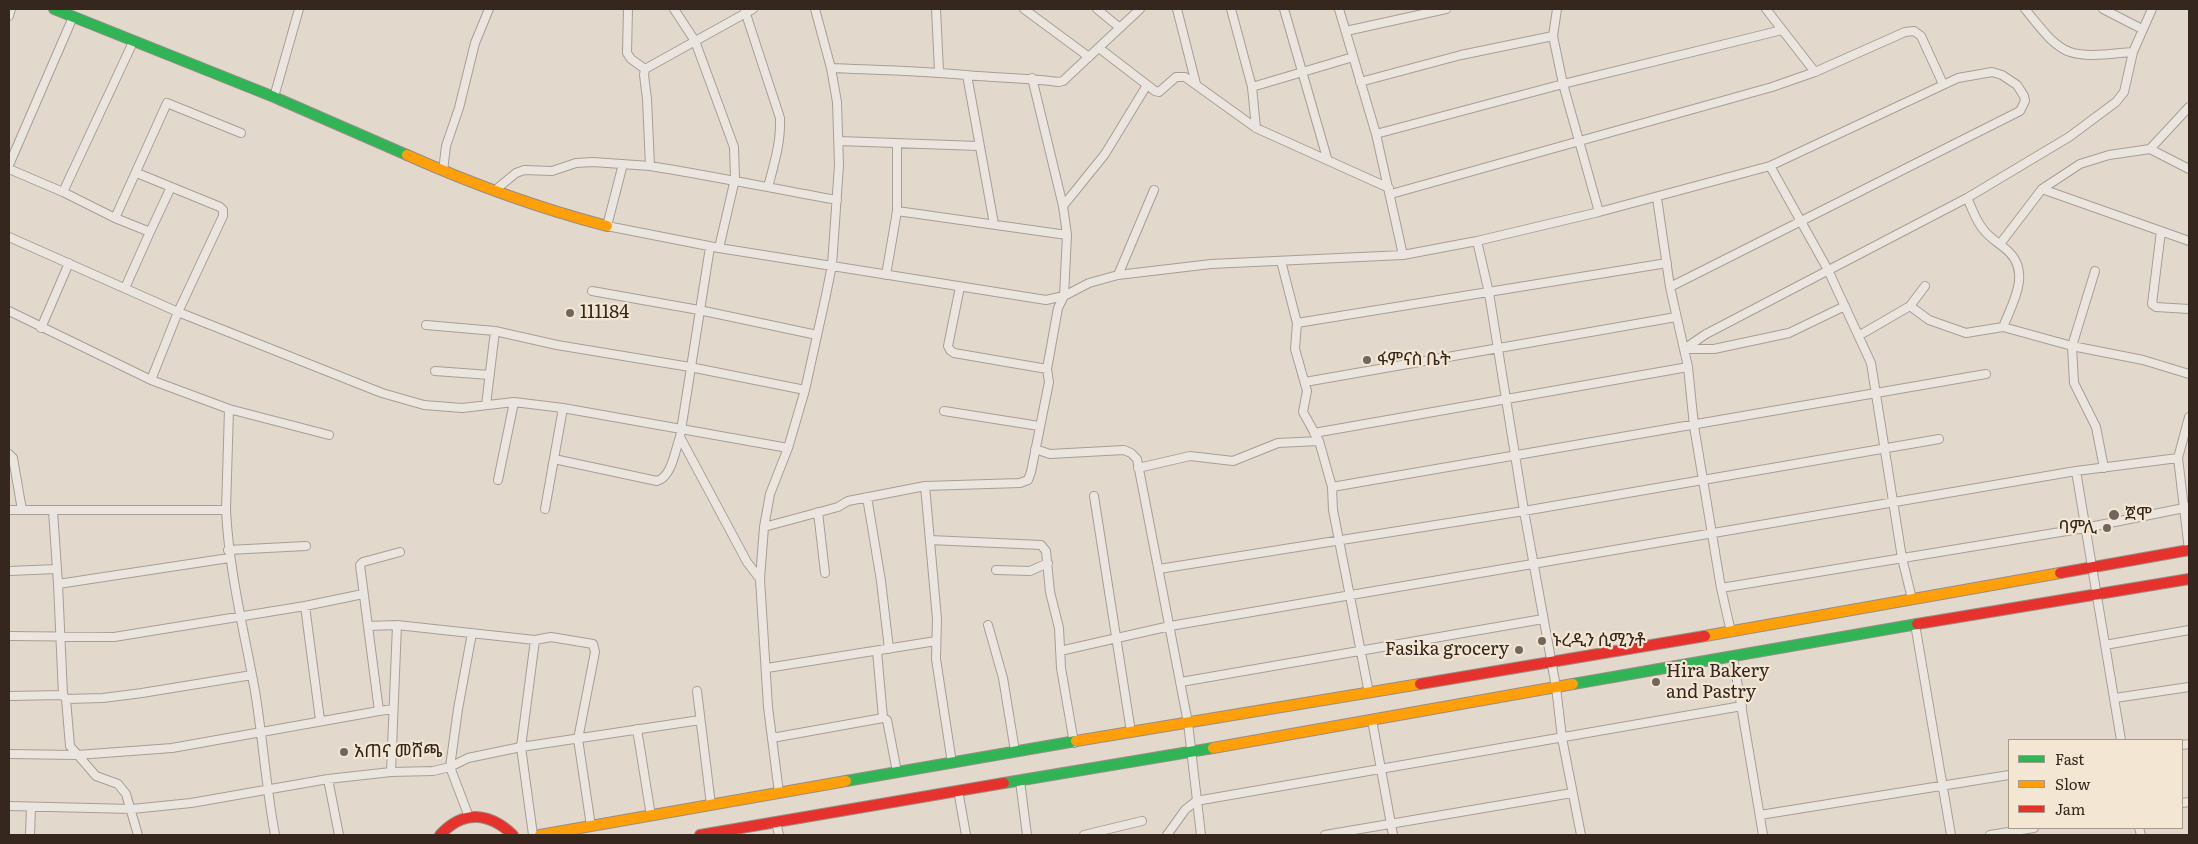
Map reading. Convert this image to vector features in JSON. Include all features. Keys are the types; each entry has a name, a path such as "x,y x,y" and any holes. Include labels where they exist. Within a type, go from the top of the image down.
{"main road":[{"path":"54,9 274,96 443,171 547,210 607,226"},
{"path":"540,835 1015,751 1074,743 1731,632 2189,550"},
{"path":"700,835 1372,720 1915,624 2189,579"},
{"path":"440,835 456,821 482,816 495,820 506,827 513,835"}],"street":[{"path":"9,16 11,9"},
{"path":"274,96 299,9"},
{"path":"443,171 446,146 459,108 475,43 488,9"},
{"path":"628,9 627,53 630,59 645,69"},
{"path":"674,9 695,42 734,147 735,179 719,248"},
{"path":"778,793 768,707 760,578 764,528 770,494 788,448 817,335 832,265 838,200 839,141 837,102 832,68 815,9"},
{"path":"936,9 939,71"},
{"path":"1024,9 1089,57"},
{"path":"1097,9 1120,28"},
{"path":"832,68 939,71 967,75 1032,78 1059,82 1063,81 1140,9"},
{"path":"1177,9 1196,84"},
{"path":"1231,9 1252,87 1256,128"},
{"path":"1284,9 1327,158"},
{"path":"1339,9 1376,134 1403,255"},
{"path":"1346,31 1446,9"},
{"path":"1558,9 1553,36 1563,84 1599,212"},
{"path":"1766,9 1815,72"},
{"path":"2026,9 2044,30 2068,52 2080,54 2133,52"},
{"path":"2103,9 2142,29"},
{"path":"1684,349 1706,334 1967,198 2069,137 2116,102 2124,92 2133,52 2152,9"},
{"path":"645,69 748,10 780,118 781,134 768,188"},
{"path":"9,165 73,17"},
{"path":"1376,134 1563,84 1782,30"},
{"path":"1099,48 1158,92 1176,77 1185,77 1256,128 1327,158 1390,191 1580,143 1772,88 1815,72 1905,32 1914,31 1921,36 1943,84"},
{"path":"1360,82 1461,55 1553,36"},
{"path":"63,192 134,40"},
{"path":"1252,87 1353,58"},
{"path":"645,69 650,166"},
{"path":"623,164 607,226 710,247 1046,300 1064,296 1089,283 1118,275 1211,264 1403,255 1477,242 1657,198 1770,166 1958,78 1992,72 2009,79 2017,85 2024,96 2025,101 2020,111 1670,287"},
{"path":"967,75 978,146 994,224"},
{"path":"764,528 838,506 848,501 925,486 1020,483 1028,480 1032,472 1048,382 1047,369 1058,308 1064,296 1067,235 1063,206 1032,78"},
{"path":"1063,206 1105,154 1147,85"},
{"path":"115,218 137,173 167,103 241,133"},
{"path":"2150,149 2189,107"},
{"path":"839,141 978,146"},
{"path":"886,275 897,211 898,144"},
{"path":"2000,244 2042,189 2080,164 2109,155 2150,149 2189,169"},
{"path":"494,191 516,173 524,170 552,171 576,163 593,162 650,166 735,179 768,188 838,200"},
{"path":"1770,166 1828,270 1860,335 1871,363 1884,449 1895,502 1902,558 1912,599"},
{"path":"9,169 150,232"},
{"path":"137,173 220,207 223,210 223,216 178,312 151,380"},
{"path":"125,288 171,187"},
{"path":"2042,189 2189,241"},
{"path":"1118,275 1154,190"},
{"path":"1657,198 1670,287 1688,367 1694,426 1721,588 1731,632"},
{"path":"1967,198 1981,228 2018,263 2020,277 2018,291 2003,327"},
{"path":"897,211 1067,235"},
{"path":"2161,231 2152,304 2156,307 2189,309"},
{"path":"9,237 178,312 382,393 424,405 462,408 514,402 563,408 788,448"},
{"path":"1477,242 1489,293 1517,456 1524,511 1556,687 1562,738 1581,835"},
{"path":"554,459 656,481 662,480 667,474 682,428 690,366 710,247"},
{"path":"1281,261 1297,323 1295,349 1307,391 1303,412 1319,441 1332,488 1333,510 1369,693"},
{"path":"41,328 69,263"},
{"path":"1297,323 1667,263"},
{"path":"2095,271 2072,346 2074,382 2096,427 2104,468"},
{"path":"1860,335 1910,306 1925,286"},
{"path":"960,287 948,346 954,354 1047,369"},
{"path":"592,291 699,310 817,335"},
{"path":"1684,349 1714,349 1782,335 1845,306"},
{"path":"1910,306 1929,320 1966,333 2003,327 2072,346 2143,360 2189,374"},
{"path":"9,311 151,380 229,409 329,435"},
{"path":"1305,382 1676,317"},
{"path":"426,325 495,331 557,345 690,366 804,390"},
{"path":"486,405 495,331"},
{"path":"1314,433 1688,367"},
{"path":"435,371 490,375"},
{"path":"1332,488 1986,374"},
{"path":"498,480 514,402"},
{"path":"545,509 563,408"},
{"path":"229,409 226,510 229,554 262,733 266,789 275,835"},
{"path":"944,411 1039,426"},
{"path":"2189,417 2186,441 2178,458 2186,508 2189,550"},
{"path":"680,436 747,562 760,578"},
{"path":"1159,569 1524,511 1939,439"},
{"path":"1138,468 1190,456 1233,461 1278,443 1319,441"},
{"path":"1035,449 1050,454 1124,450 1131,453 1137,459 1188,723 1201,835"},
{"path":"9,454 13,458 22,510"},
{"path":"1060,651 1170,626 2076,471 2178,458"},
{"path":"2076,471 2121,739"},
{"path":"925,486 937,619 936,658 952,763"},
{"path":"1094,496 1103,563 1118,639 1131,732"},
{"path":"867,497 881,582 889,649"},
{"path":"1721,588 2085,528 2186,508"},
{"path":"9,510 226,510"},
{"path":"52,511 64,697 70,746 96,776 118,784 126,794 132,809 138,835"},
{"path":"818,512 825,573"},
{"path":"930,540 1041,545 1046,551 1050,592 1059,628 1060,651 1074,743"},
{"path":"58,584 229,554 306,546"},
{"path":"378,711 360,567 361,563 400,552"},
{"path":"996,570 1030,571 1048,563"},
{"path":"9,571 57,569"},
{"path":"9,636 114,636 305,606 363,594"},
{"path":"305,606 320,720"},
{"path":"1181,682 1543,619"},
{"path":"988,624 1003,678 1015,751"},
{"path":"1915,624 1950,835"},
{"path":"368,626 398,625 535,640 551,637 593,644 595,647 578,739 591,826"},
{"path":"391,772 398,625"},
{"path":"2105,645 2189,630"},
{"path":"469,817 450,767 458,708 472,633"},
{"path":"533,835 521,747 535,640"},
{"path":"767,668 936,641"},
{"path":"877,651 883,718 887,720 897,772"},
{"path":"1733,657 1763,835"},
{"path":"9,696 102,698 252,675"},
{"path":"2115,698 2189,687"},
{"path":"697,691 712,805"},
{"path":"1168,835 1185,810 1196,801 1742,706"},
{"path":"9,754 77,755 172,748 262,733 320,720 393,709"},
{"path":"772,738 883,718"},
{"path":"9,806 132,809 191,803 328,779 391,772 433,771 450,767 468,758 521,747 700,720"},
{"path":"1372,720 1393,835"},
{"path":"637,729 651,816"},
{"path":"1760,816 2008,775"},
{"path":"328,779 339,835"},
{"path":"1020,781 1027,835"},
{"path":"958,790 966,835"},
{"path":"1325,835 1572,793"},
{"path":"30,835 31,807"},
{"path":"1084,835 1142,821"},
{"path":"776,822 779,835"},
{"path":"1990,835 2028,829"}],"traffic: fast":[{"path":"54,9 274,97 407,155"},
{"path":"1573,684 1917,624"},
{"path":"846,781 1076,741"},
{"path":"1004,783 1213,748"}],"traffic: slow":[{"path":"407,155 506,195 607,226"},
{"path":"1705,636 2060,573"},
{"path":"1076,741 1420,684"},
{"path":"1213,748 1573,684"},
{"path":"540,835 846,781"}],"traffic: jam":[{"path":"2060,573 2189,550"},
{"path":"1917,624 2189,579"},
{"path":"1420,684 1705,636"},
{"path":"700,835 1004,783"},
{"path":"440,835 458,821 476,817 495,822 513,835"}],"place":[{"name":"111184","path":"570,313"},
{"name":"ፋምናስ ቤት","path":"1367,360"},
{"name":"ጀሞ","path":"2114,515"},
{"name":"ባምሊ","path":"2107,528"},
{"name":"ኑረዲን ሲሚንቶ","path":"1542,641"},
{"name":"Fasika grocery","path":"1519,650"},
{"name":"Hira Bakery and Pastry","path":"1656,682"},
{"name":"አጠና መሸጫ","path":"344,752"}]}
